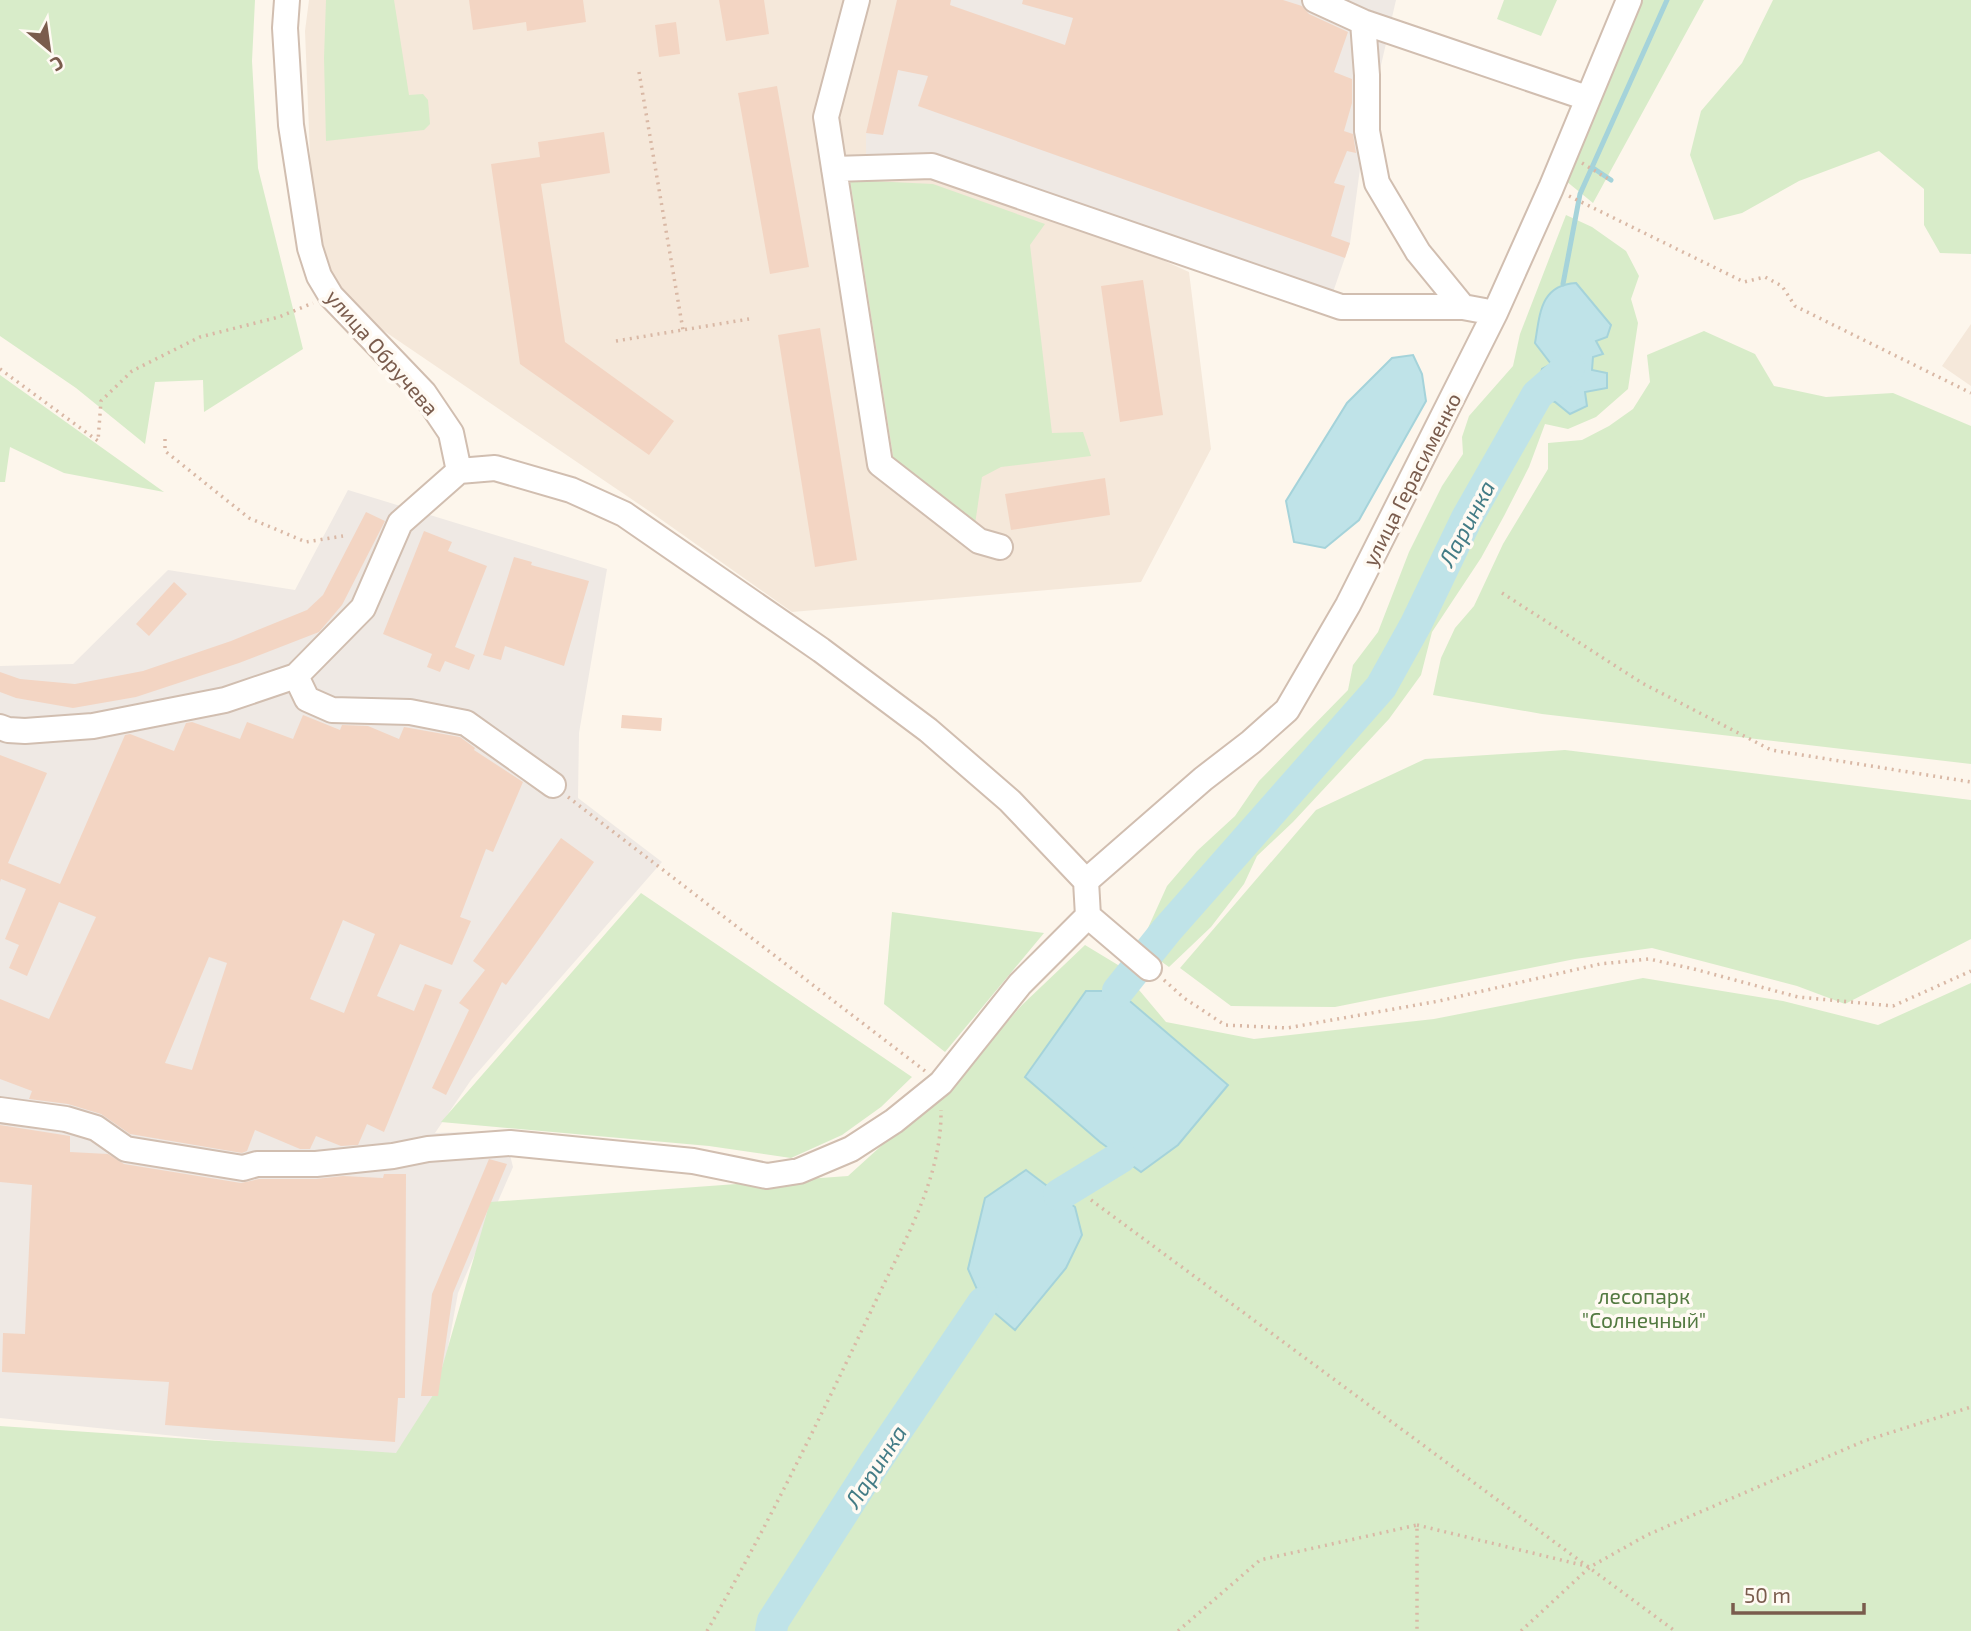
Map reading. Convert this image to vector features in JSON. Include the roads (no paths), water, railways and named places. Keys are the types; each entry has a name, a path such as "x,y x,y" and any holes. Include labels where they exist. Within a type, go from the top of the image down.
{"street":[{"name":"улица Обручева","path":"287,0 286,42 295,159 310,248 319,276 331,296 424,393 451,433 459,471"},
{"path":"857,0 826,117 880,464 979,541 1000,547"},
{"path":"1315,0 1363,22 1587,98"},
{"name":"улица Герасименко","path":"1086,881 1287,710 1348,606 1494,313 1551,188 1629,0"},
{"path":"1363,22 1367,131 1377,183 1418,252 1463,307"},
{"path":"834,169 932,166 1341,307 1463,307 1494,313"},
{"path":"0,727 25,730 93,726 225,700 296,676 363,608 400,523 459,471 495,468 571,491 624,514 821,650 928,730 1010,801 1086,881 1088,916 1143,963"},
{"path":"296,676 307,699 332,710 410,712 466,723 553,785"},
{"path":"0,1110 66,1119 96,1128 126,1149 243,1168 257,1164 344,1161 428,1149 510,1143 693,1161 767,1176 799,1171 851,1149 894,1121 941,1083 1020,984 1088,916"}],"water":[{"path":"1576,283 1611,325 1607,337 1596,341 1603,354 1593,357 1592,370 1607,373 1607,388 1585,392 1587,406 1570,414 1555,402 1537,395 1542,369 1551,364 1535,343 1541,312 1549,295 1564,285"},
{"path":"1413,355 1422,374 1426,401 1359,520 1325,548 1294,542 1286,501 1347,403 1392,358"},
{"path":"1086,991 1118,991 1228,1085 1178,1145 1141,1172 1100,1142 1025,1077"},
{"path":"1026,1170 1075,1207 1082,1235 1066,1268 1015,1330 983,1303 968,1269 985,1198"}],"waterway":[{"name":"Ларинка","path":"1563,284 1580,194 1667,0"},
{"path":"1593,168 1611,180"},
{"name":"Ларинка","path":"1118,991 1166,931 1381,687 1416,624 1467,518 1537,395 1569,367"},
{"name":"Ларинка","path":"1059,1195 1121,1157"},
{"name":"Ларинка","path":"771,1631 773,1621 876,1461 983,1303"}],"park label":[{"name":"лесопарк \"Солнечный\"","path":"1644,1307"}]}
